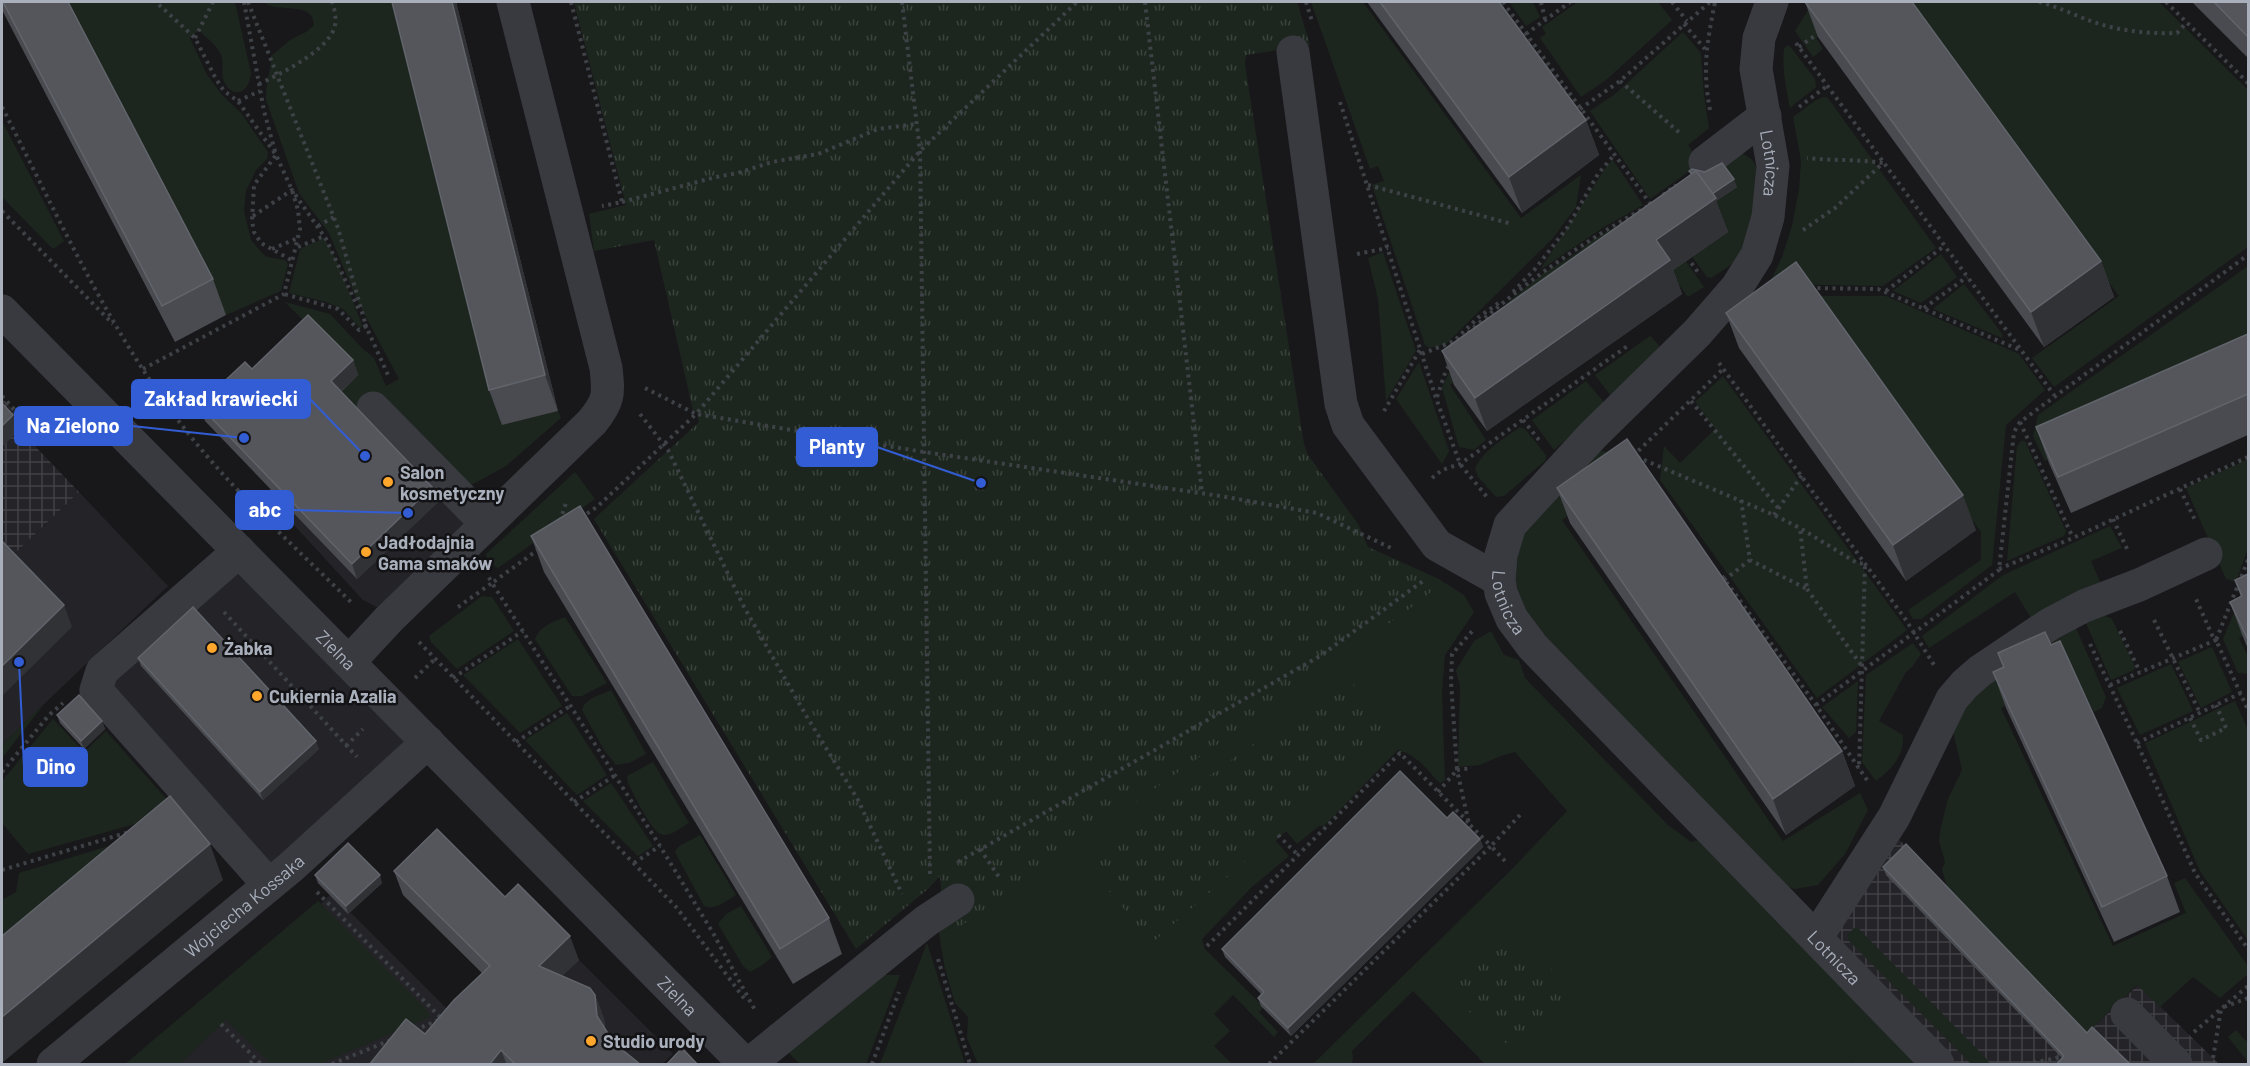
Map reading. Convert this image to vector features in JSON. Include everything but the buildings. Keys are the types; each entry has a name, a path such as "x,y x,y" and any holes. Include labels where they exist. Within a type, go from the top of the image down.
{"street":[{"path":"349,662 389,619 592,422 605,405 609,388 606,368 513,2"},
{"name":"Lotnicza","path":"1772,2 1759,38 1756,69 1780,112 1768,217 1757,255 1737,287 1698,333 1593,435 1510,525 1501,555 1500,580 1505,605 1519,630 1533,647 1938,1065"},
{"path":"1293,52 1341,404 1348,425 1437,545 1500,580"},
{"path":"1705,162 1780,112"},
{"name":"Zielna","path":"2,311 744,1065"},
{"path":"373,408 487,524"},
{"path":"1458,558 1510,525"},
{"path":"238,551 102,670 96,690 280,876"},
{"path":"1816,938 1894,817 1956,694 1980,671 2050,624 2084,606 2139,585 2206,554"},
{"name":"Wojciecha Kossaka","path":"53,1065 280,876 428,742"},
{"path":"749,1065 926,921 958,900"},
{"path":"2127,1014 2176,1065"}],"path":[{"path":"156,2 195,38 224,91 238,101 276,155"},
{"path":"195,38 213,2"},
{"path":"246,2 334,218 366,326"},
{"path":"246,2 260,91 276,155 292,190 298,210 299,238 284,294"},
{"path":"259,84 277,76 312,53 330,37 336,21 332,2"},
{"path":"571,2 622,202"},
{"path":"902,2 920,151 930,847 926,921 970,1065"},
{"path":"573,524 598,506 696,414 920,151 1077,2"},
{"path":"1145,2 1202,493"},
{"path":"1306,2 1313,23"},
{"path":"1503,2 1656,213"},
{"path":"1540,2 1545,20"},
{"path":"1526,34 1570,2"},
{"path":"1672,2 1706,49"},
{"path":"1580,109 1620,81 1710,2"},
{"path":"1711,115 1705,78 1706,49 1715,2"},
{"path":"2039,2 2090,21 2135,32 2177,33 2187,22"},
{"path":"2166,2 2248,83"},
{"path":"1799,47 1826,28"},
{"path":"1794,40 2054,395"},
{"path":"1620,81 1676,129 1705,162"},
{"path":"1780,112 1827,86"},
{"path":"238,101 260,91"},
{"path":"1339,99 1436,398 1460,464 1510,525"},
{"path":"2,107 116,327 189,435 253,507 358,609 389,619 415,638 634,863 677,908 754,1012 774,1043"},
{"path":"560,186 601,206 738,173 772,162 818,154 879,129 916,124"},
{"path":"276,155 254,185 254,232 261,243 293,261"},
{"path":"1466,335 1511,295 1535,269 1567,228 1598,174 1614,155"},
{"path":"1805,158 1860,159 1883,163"},
{"path":"1795,235 1835,208 1883,163"},
{"path":"1675,192 1677,184"},
{"path":"1368,185 1512,224"},
{"path":"253,216 292,190"},
{"path":"292,190 324,236 392,383"},
{"path":"1422,354 1454,341 1479,317 1610,226 1650,205"},
{"path":"2,211 116,327"},
{"path":"318,226 334,218"},
{"path":"297,248 324,236"},
{"path":"271,249 299,238"},
{"path":"1885,291 1944,246"},
{"path":"1685,254 1703,279"},
{"path":"1998,570 2014,432 2020,422 2248,255"},
{"path":"1924,309 1967,277"},
{"path":"1809,288 1885,291 2021,351"},
{"path":"143,369 284,294 339,309 359,330 366,326"},
{"path":"1698,333 1906,620 1956,694"},
{"path":"1460,464 1634,341"},
{"path":"1366,447 1392,396 1421,348"},
{"path":"1436,398 1446,370 1453,359"},
{"path":"1634,455 1723,369"},
{"path":"1691,401 1778,508"},
{"path":"696,414 1317,513 1398,551"},
{"path":"2020,422 2073,538"},
{"path":"663,445 744,607 858,800 903,896"},
{"path":"1634,455 1641,465"},
{"path":"1634,455 1774,514 1857,563 1865,564"},
{"path":"1816,705 1998,570 2248,457"},
{"path":"1774,514 1802,475"},
{"path":"253,507 278,485"},
{"path":"1741,500 1750,560"},
{"path":"2113,519 2124,545"},
{"path":"1800,528 1807,589"},
{"path":"546,543 492,583 660,846 713,933 754,1012"},
{"path":"1724,580 1750,560"},
{"path":"1750,560 1807,589 1862,666"},
{"path":"2110,685 2216,640 2248,560"},
{"path":"1859,769 1865,564"},
{"path":"1717,570 1816,705 1870,784"},
{"path":"954,864 1320,656 1429,576"},
{"path":"2202,615 2248,710"},
{"path":"2116,622 2140,672"},
{"path":"1469,824 1457,770 1451,682 1452,654 1481,623"},
{"path":"453,678 523,631"},
{"path":"2160,634 2200,713"},
{"path":"2101,668 2195,873 2248,949"},
{"path":"2,772 49,715 102,670"},
{"path":"2137,743 2241,693"},
{"path":"2190,718 2201,740 2226,728 2216,705"},
{"path":"516,742 570,706"},
{"path":"1207,946 1400,753 1505,861"},
{"path":"1438,792 1457,770 1472,768"},
{"path":"574,802 614,776"},
{"path":"1269,1065 1520,815"},
{"path":"2,870 133,831"},
{"path":"1278,835 1298,855"},
{"path":"634,863 660,846"},
{"path":"980,849 999,877"},
{"path":"280,876 448,1026"},
{"path":"2212,1065 2221,1008 2248,986"},
{"path":"2221,1008 2248,998"},
{"path":"754,1012 765,1006"},
{"path":"409,1032 441,1019"},
{"path":"221,1024 261,1065"},
{"path":"332,1065 398,1037"},
{"path":"2026,1065 2045,1059 2055,1059 2068,1052"},
{"path":"250,1063 255,1059"}],"shaded area":[{"path":"381,395 491,511 388,613 363,600 271,500"},
{"path":"2,398 39,437 32,443 79,492 2,566"},
{"path":"79,492 168,586 2,744 2,566"},
{"path":"239,557 422,742 269,879 101,688"},
{"path":"1890,830 2086,1034 2138,985 2219,1064 1949,1064 1822,937"},
{"path":"330,895 458,1020 550,988 579,960 673,1054 662,1064 161,1064"}],"green space":[{"path":"63,2 235,2 251,73 250,81 243,90 234,92 226,85 222,76 221,55 199,30 190,38 206,73 222,95 241,113 268,152 267,159 256,170 246,191 244,211 251,240 267,257 285,260 288,264 281,291 226,315"},
{"path":"263,2 396,2 502,425 558,411 561,418 506,466 468,487 257,473 358,375 285,302 330,314 374,358 386,386 399,379 357,300 329,233 299,193 266,100 271,56 290,40 314,25 312,17 302,10 278,7"},
{"path":"574,2 1297,2 1310,45 1246,55 1245,64 1304,444 1308,455 1358,524 1368,547 1441,580 1426,597 945,937 940,876 929,888 856,949 594,519 699,422 696,411 693,410 654,240 594,251 589,214 626,205"},
{"path":"1311,2 1363,2 1521,218 1581,175 1576,207 1553,238 1446,344 1429,348 1425,345 1372,185 1384,181 1378,166 1370,169"},
{"path":"1509,2 1533,2 1540,17 1526,26"},
{"path":"1578,2 1658,2 1672,20 1606,80 1581,97 1540,38 1546,34 1542,27"},
{"path":"1813,2 1865,2 1816,38 1823,49 1813,57 1795,31"},
{"path":"1900,2 2159,2 2248,90 2248,247 2054,387 2032,358 2119,296"},
{"path":"1683,32 1701,53 1709,128 1688,145 1701,163 1650,199 1590,111 1615,94"},
{"path":"1789,45 1815,79 1816,87 1790,108 1784,63 1784,48"},
{"path":"1828,98 1936,248 1883,286 1769,284 1782,257 1792,226 1799,190 1801,161 1793,117 1816,100"},
{"path":"2,121 64,241 53,249 2,197"},
{"path":"1738,152 1751,159 1756,166 1756,186 1750,228 1738,258 1711,278 1707,277 1660,213"},
{"path":"1613,160 1643,205 1604,227 1540,270 1608,164"},
{"path":"1648,208 1704,287 1688,297 1648,243 1450,385 1486,440 1474,450 1459,447 1442,388 1455,359 1469,338 1544,273 1578,252 1589,242"},
{"path":"324,238 336,259 361,322 362,327 360,328 343,309 326,302 289,293 300,249"},
{"path":"1383,252 1416,351 1386,401 1378,299 1368,258"},
{"path":"1941,254 1957,277 1921,303 1893,291"},
{"path":"2248,266 2248,371 2045,461 2033,436 2038,415"},
{"path":"1964,284 2003,335 2002,338 1933,309"},
{"path":"1812,296 1886,296 2019,354 2045,390 2006,425 1992,565 1921,619 1913,619 1908,610 1981,560 1981,532"},
{"path":"1650,336 1660,349 1611,396 1595,375"},
{"path":"1419,362 1449,451 1442,464 1396,399"},
{"path":"1723,376 1907,630 1817,698 1660,480 1664,446 1680,463 1715,429 1695,402"},
{"path":"1586,381 1603,401 1603,407 1554,450 1532,420"},
{"path":"1520,427 1525,429 1546,455 1546,460 1504,496 1496,497 1478,477 1475,468 1489,450"},
{"path":"2021,441 2025,441 2066,531 2064,536 2007,561 2017,446"},
{"path":"1602,451 1607,452 1618,463 1624,477 1562,520 1783,841 1860,793 1868,810 1845,854 1818,885 1795,889 1784,885 1522,613 1513,576 1524,529 1593,455"},
{"path":"2248,459 2248,548 2236,582 2226,579 2186,488"},
{"path":"575,472 595,499 498,568 487,562 486,554"},
{"path":"2110,526 2122,548 2091,561 2102,586 2035,624 2015,592 1929,648 1922,636 2003,575"},
{"path":"1437,578 1464,595 1474,612 1445,655 1442,692 1445,780 1439,782 1418,760 1398,750 1324,826 1319,826 1297,844 1286,831 1276,841 1289,856 1251,888 1202,939 1205,949 1264,1007 1259,1012 1278,1032 1274,1037 1233,995 1214,1014 1230,1031 1214,1046 1232,1064 978,1064 967,1038 968,1017 955,1003 945,969 939,933 947,913"},
{"path":"2242,593 2248,633 2239,638 2248,657 2248,674 2238,673 2223,639"},
{"path":"482,596 492,597 514,631 457,669 431,642 429,636"},
{"path":"2102,615 2111,618 2135,667 2134,670 2111,680 2085,621"},
{"path":"565,617 607,683 582,696 572,696 535,639 544,628"},
{"path":"2076,628 2106,697 2102,708 2094,712 2074,673 2001,708 2113,946 2186,913 2174,883 2185,878 2248,966 2248,974 2220,998 2193,977 2160,1007 2137,985 2086,1034 1948,890 1942,870 1945,862 1939,841 1948,799 1962,770 1952,727 1980,686"},
{"path":"1491,631 1504,655 1519,660 1525,678 1668,825 1691,842 1703,839 1922,1064 1850,1064 1856,1057 1849,1064 1485,1064 1413,991 1352,1051 1351,1064 1313,1064 1511,870 1567,811 1515,752 1480,765 1458,767 1460,686 1456,670 1474,641"},
{"path":"518,639 562,706 520,733 463,675"},
{"path":"1913,643 1921,654 1906,672 1879,721 1903,735 1903,743 1892,767 1876,781 1862,762 1866,675"},
{"path":"2212,647 2232,692 2201,708 2178,662"},
{"path":"2171,664 2193,711 2140,735 2117,688"},
{"path":"1346,677 1398,727 1152,943 1087,864"},
{"path":"1858,681 1856,732 1849,738 1822,707"},
{"path":"611,690 646,754 629,763 616,765 604,750 582,710 590,700"},
{"path":"2235,701 2248,730 2248,940 2200,871 2145,743"},
{"path":"45,703 2,758 2,744"},
{"path":"567,713 607,775 577,795 525,740"},
{"path":"53,719 84,752 106,731 178,812 28,854 2,823 2,781"},
{"path":"653,762 689,823 666,835 654,828 628,783 627,776"},
{"path":"611,783 653,846 638,856 583,801"},
{"path":"176,826 2,973 2,900 16,892 19,873"},
{"path":"700,835 736,895 712,907 704,906 675,852 679,846"},
{"path":"318,901 427,1010 430,1017 320,1064 271,1064 226,1020 180,1064 125,1064"},
{"path":"741,906 772,957 750,972 743,966 718,924 726,914"},
{"path":"1854,928 1858,928 1990,1064 1971,1064 1848,940 1847,935"},
{"path":"1498,939 1508,941 1526,959 1542,960 1573,991 1511,1049 1490,1025 1481,1024 1453,994 1463,971"},
{"path":"927,943 965,1064 880,1064"},
{"path":"876,975 900,975 866,1064 800,1064 784,1048"},
{"path":"2236,1030 2246,1041 2248,1040 2248,1062 2228,1037"}],"place":[{"name":"Na Zielono","path":"244,438"},
{"name":"Zakład krawiecki","path":"365,456"},
{"name":"Salon kosmetyczny","path":"388,482"},
{"name":"Planty","path":"981,483"},
{"name":"abc","path":"408,513"},
{"name":"Jadłodajnia Gama smaków","path":"366,552"},
{"name":"Żabka","path":"212,648"},
{"name":"Dino","path":"19,662"},
{"name":"Cukiernia Azalia","path":"257,696"},
{"name":"Studio urody","path":"591,1041"}]}
